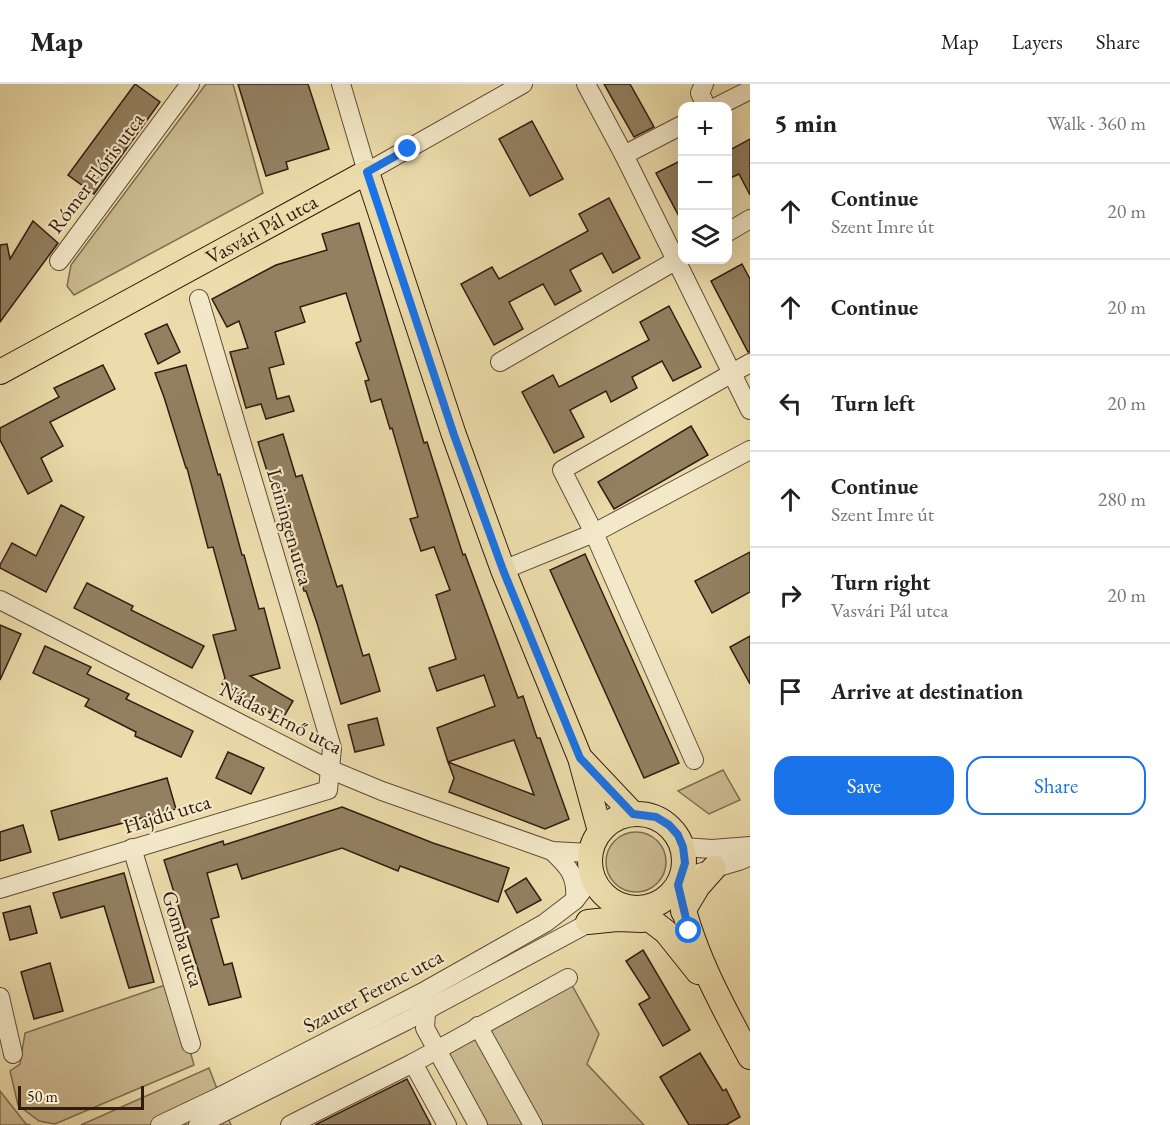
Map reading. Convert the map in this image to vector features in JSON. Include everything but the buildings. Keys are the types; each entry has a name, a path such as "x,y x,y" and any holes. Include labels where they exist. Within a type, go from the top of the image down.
{"main road":[{"name":"Vasvári Pál utca","path":"0,372 367,172"},
{"path":"367,172 454,435 503,570 580,758 600,831 591,865 600,890 611,900 630,907 666,932 714,992"},
{"path":"580,758 633,814"},
{"path":"600,831 611,821 633,814 656,817 669,825 678,835 683,847 685,863 680,881 683,911 714,992 750,1058"},
{"path":"683,911 698,886 714,868"},
{"path":"630,907 657,904 666,898 680,881"},
{"path":"588,922 641,919 666,932"}],"street":[{"name":"Rómer Flóris utca","path":"59,261 190,84"},
{"path":"341,84 367,172"},
{"name":"Vasvári Pál utca","path":"367,172 523,84"},
{"path":"586,84 678,257"},
{"path":"726,102 750,90"},
{"path":"624,155 678,127"},
{"path":"732,230 750,219"},
{"path":"500,362 678,260"},
{"path":"681,264 731,374 750,410"},
{"name":"Leiningen utca","path":"199,299 332,748 329,769"},
{"path":"694,760 594,533 562,470 750,363"},
{"path":"503,570 594,533 750,450"},
{"name":"Nádas Ernő utca","path":"0,600 329,769 382,791 591,865"},
{"name":"Hajdú utca","path":"0,889 328,790 329,769"},
{"path":"683,847 712,849 750,846"},
{"name":"Gomba utca","path":"132,848 191,1044"},
{"name":"Nádas Ernő utca","path":"552,851 566,863 574,879 575,900"},
{"path":"680,881 750,856"},
{"name":"Szauter Ferenc utca","path":"160,1125 423,992 546,923 575,900 591,865"},
{"name":"Szauter Ferenc utca","path":"198,1125 406,1021 588,922 630,907"},
{"path":"290,1125 413,1063 568,978"},
{"path":"0,997 13,1054"},
{"path":"431,1007 426,1013 425,1028 478,1125"},
{"path":"406,1021 412,1021 425,1028"},
{"path":"478,1026 533,1125"},
{"path":"413,1063 447,1125"}],"shaded area":[{"path":"206,84 233,84 263,193 74,295 67,286 71,265"},
{"path":"723,770 740,800 709,814 678,791"},
{"path":"636,832 653,837 661,845 666,862 661,879 653,887 636,892 619,887 611,879 606,862 611,845 619,837"},
{"path":"568,978 599,1034 587,1064 644,1125 478,1125 435,1050"},
{"path":"171,983 194,1065 55,1124 39,1121 18,1105 10,1071 20,1064 25,1033"},
{"path":"209,1068 231,1125 81,1125"},
{"path":"0,1091 26,1124 31,1125 0,1125"}],"route":[{"path":"408,149 367,172 454,435 503,570 580,758 633,814 656,817 669,825 678,835 683,847 685,863 678,885 689,931"}]}
